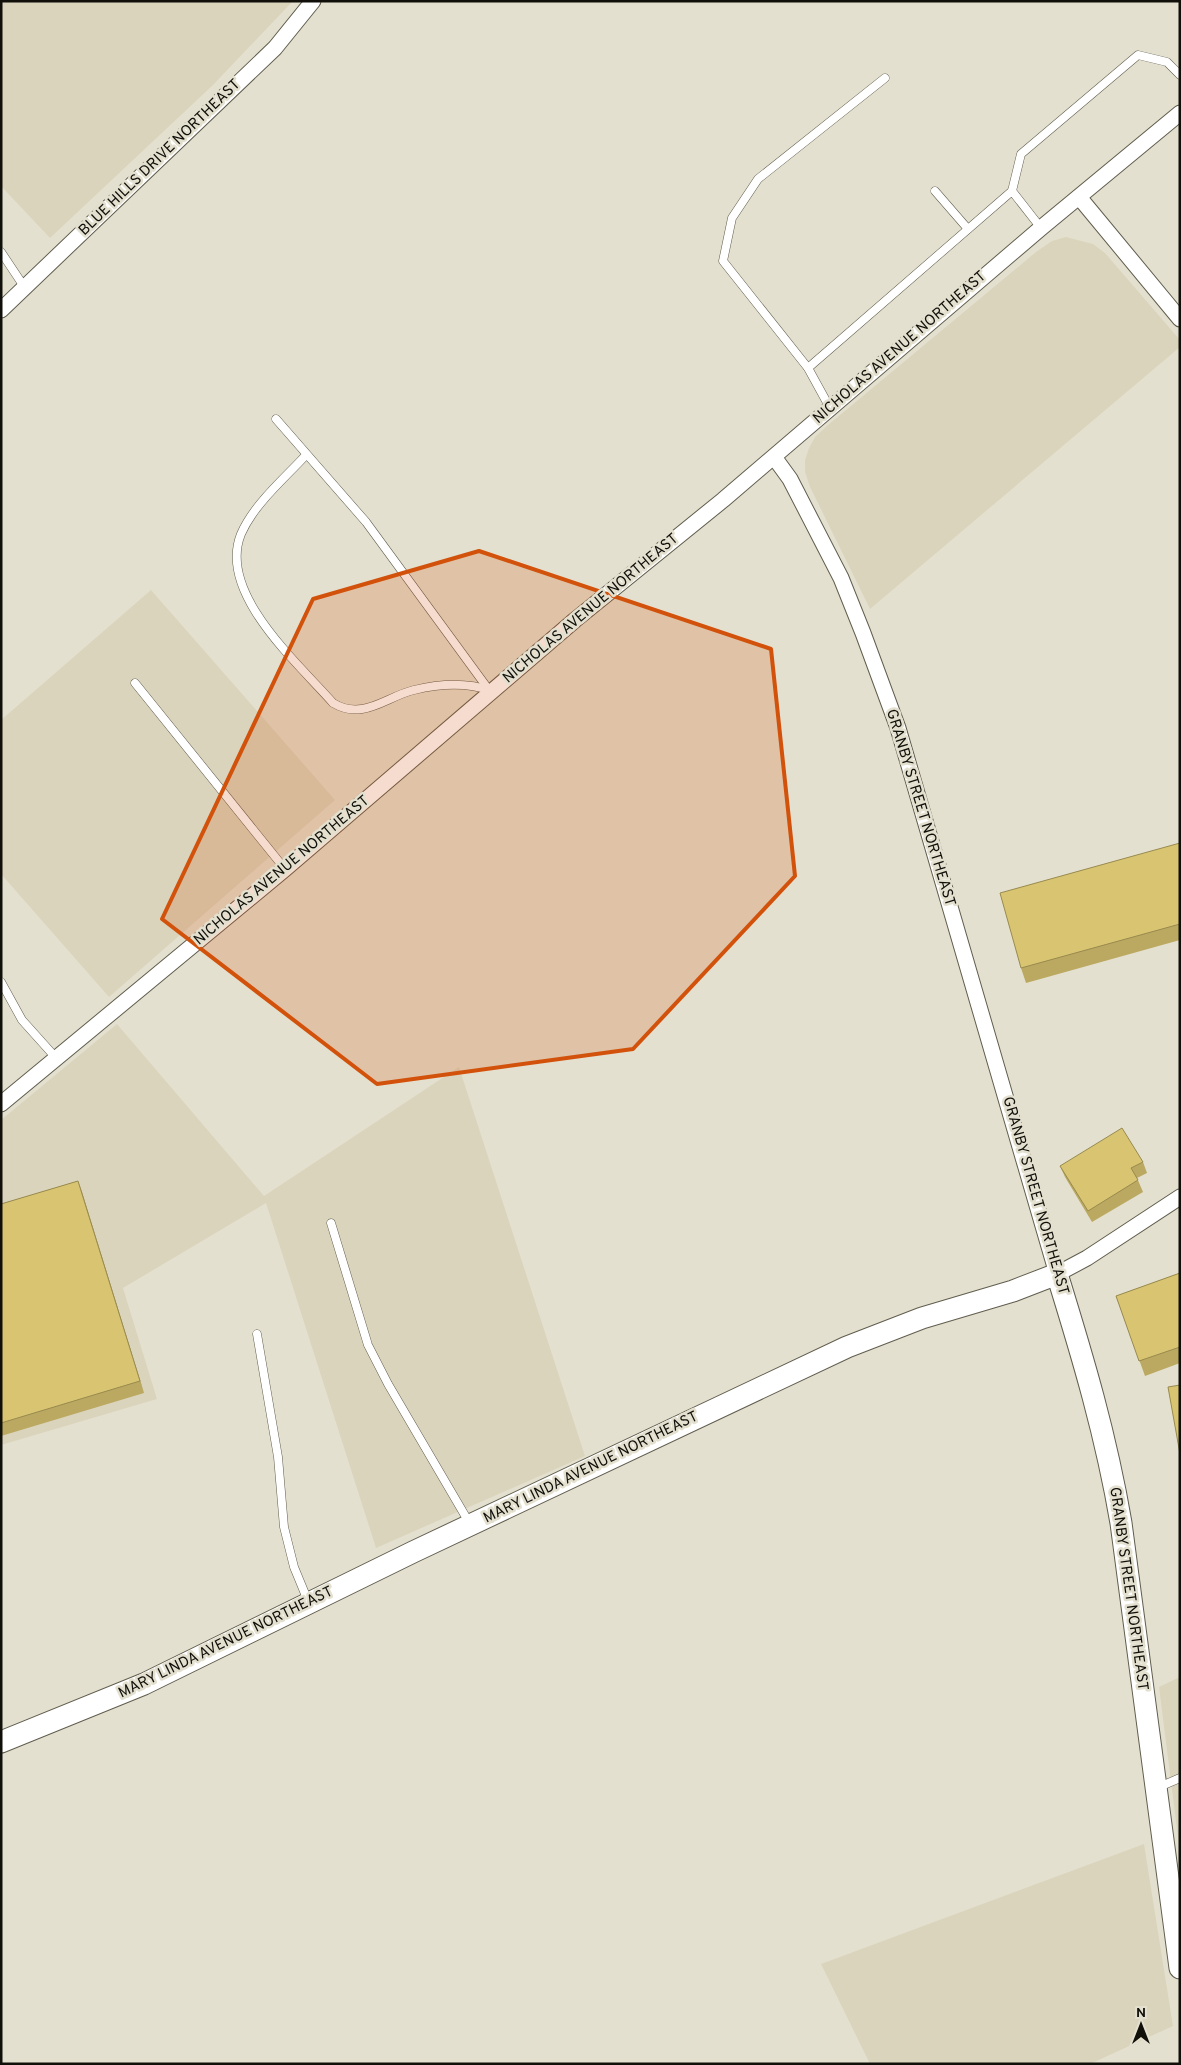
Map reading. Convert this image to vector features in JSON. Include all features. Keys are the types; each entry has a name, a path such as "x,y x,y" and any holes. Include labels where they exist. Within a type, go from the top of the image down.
{"street":[{"name":"BLUE HILLS DRIVE NORTHEAST","path":"1,310 275,48 313,1"},
{"name":"NICHOLAS AVENUE NORTHEAST","path":"1,1104 285,869 491,691 774,457 1041,228 1180,113"},
{"path":"1079,197 1180,319"},
{"name":"GRANBY STREET NORTHEAST","path":"774,457 790,479 841,578 898,728 1096,1402 1110,1462 1121,1523 1180,1968"},
{"name":"MARY LINDA AVENUE NORTHEAST","path":"1,1742 144,1684 309,1603 847,1347 922,1318 1012,1291 1057,1274 1087,1258 1180,1197"}],"lane":[{"path":"808,368 1012,191 1021,154 1138,55 1167,62 1180,75"},
{"path":"830,408 808,368 723,261 732,218 758,179 885,78"},
{"path":"935,191 968,229"},
{"path":"1012,191 1041,228"},
{"path":"1,252 25,288"},
{"path":"276,419 366,522 491,691"},
{"path":"306,455 249,519 237,549 236,566 243,590 254,611 268,630 334,703 342,708 353,711 365,710 392,697 414,690 448,686 467,684 491,691"},
{"path":"135,683 285,869"},
{"path":"1,982 22,1020 57,1059"},
{"path":"331,1223 368,1345 388,1384 471,1526"},
{"path":"257,1334 278,1457 284,1527 294,1567 309,1603"},
{"path":"1155,1789 1180,1778"}],"highlighted area":[{"path":"479,551 771,649 795,876 633,1049 377,1084 162,919 313,599"}],"shaded area":[{"path":"1,1 293,1 213,85 50,238 1,186"},
{"path":"1066,237 1093,244 1105,253 1180,340 1180,347 870,609 810,487 805,472 805,460 809,448 815,437 828,425 1036,252 1052,241"},
{"path":"151,590 335,800 109,997 1,874 1,720"},
{"path":"117,1024 264,1196 459,1067 585,1456 376,1548 266,1203 123,1288 157,1399 1,1445 1,1120"},
{"path":"1180,1677 1180,1853 1159,1687"},
{"path":"1144,1844 1173,2026 1090,2064 870,2064 821,1964"}],"building":[{"path":"1180,843 1180,924 1021,968 1000,893"},
{"path":"1122,1128 1143,1162 1131,1168 1138,1180 1088,1211 1060,1166"},
{"path":"78,1181 140,1381 1,1423 1,1204"},
{"path":"1180,1273 1180,1347 1139,1361 1116,1296"},
{"path":"1180,1385 1180,1454 1168,1387"}]}
